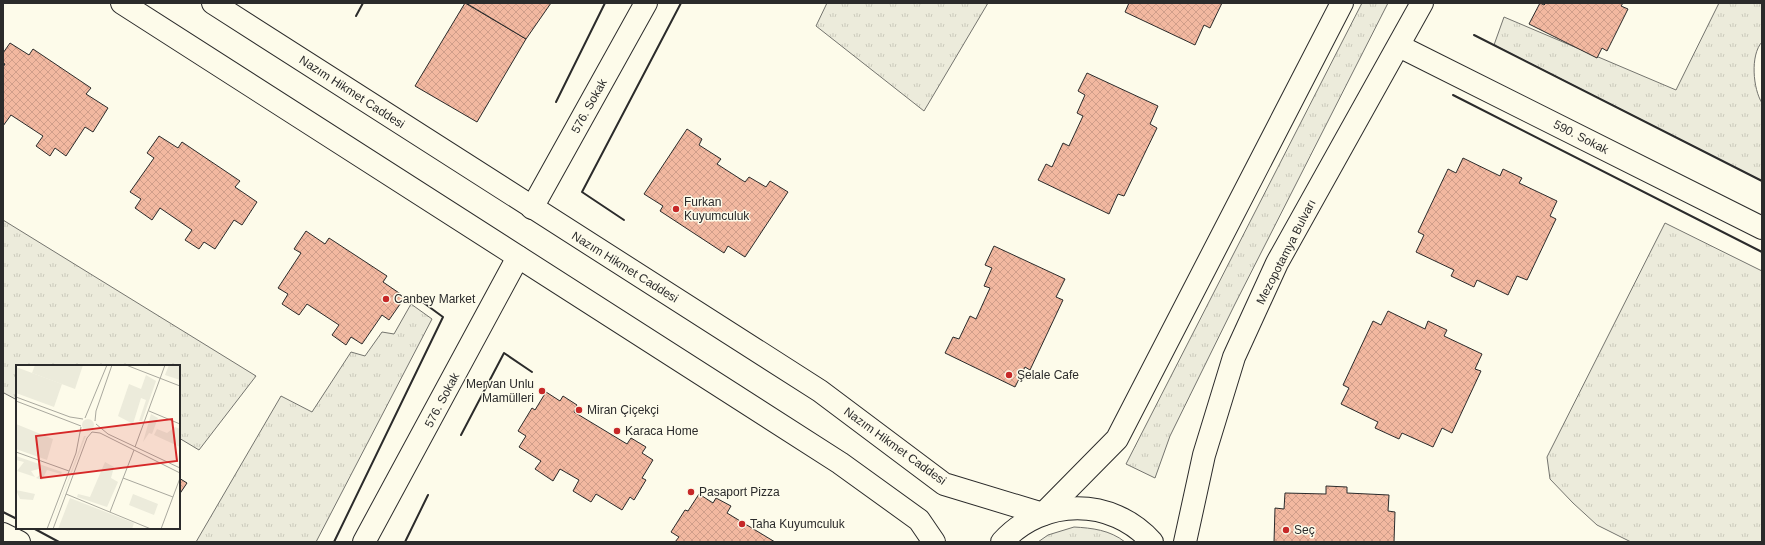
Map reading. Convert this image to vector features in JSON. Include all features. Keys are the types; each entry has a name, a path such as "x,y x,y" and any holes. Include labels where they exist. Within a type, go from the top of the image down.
{"main road":[{"path":"122,3 840,463 919,520 934,542"},
{"name":"Nazım Hikmet Caddesi","path":"212,3 820,391 944,484 1043,514"},
{"name":"576. Sokak","path":"532,208 646,3"},
{"path":"1043,514 1117,439 1342,3"},
{"name":"Mezopotamya Bulvarı","path":"1185,542 1204,455 1234,357 1277,263 1422,3"},
{"name":"590. Sokak","path":"1399,46 1762,228"},
{"name":"576. Sokak","path":"364,542 518,257"},
{"path":"1002,542 1025,522 1043,514 1062,509 1082,508 1105,511 1126,520 1145,533 1152,542"},
{"path":"3,534 19,542"}],"green space":[{"path":"827,3 988,3 924,111 816,26"},
{"path":"1362,3 1388,3 1235,304 1170,436 1155,478 1126,464"},
{"path":"1719,3 1762,3 1762,42 1756,55 1754,72 1759,97 1762,103 1762,181 1494,45 1504,17 1676,90"},
{"path":"3,220 256,376 199,450 180,439 180,365 16,365 16,399 4,393 3,395"},
{"path":"1665,223 1762,271 1762,542 1631,542 1597,525 1550,479 1547,457"},
{"path":"411,304 432,319 316,542 196,542 281,396 312,412 351,352 365,356 382,332 394,334"},
{"path":"1074,527 1107,532 1125,542 1038,542 1048,535"}],"building":[{"path":"465,3 526,39 477,122 415,86"},
{"path":"466,3 551,3 526,39"},
{"path":"1129,3 1222,3 1210,28 1204,25 1195,45 1125,12"},
{"path":"1540,3 1544,5 1546,3 1623,3 1621,6 1628,9 1607,51 1602,48 1597,58 1529,24"},
{"path":"10,43 29,55 33,49 91,88 86,94 108,108 93,132 85,127 66,156 55,148 50,156 36,146 43,136 11,115 3,126 3,67 5,64 3,63 3,53"},
{"path":"1087,73 1158,106 1150,124 1157,128 1124,196 1118,194 1109,214 1038,180 1046,164 1052,167 1063,143 1069,146 1083,116 1077,113 1085,95 1078,91"},
{"path":"687,129 702,139 699,145 721,159 717,164 745,182 749,177 766,187 770,181 788,192 745,257 728,246 724,253 660,211 663,206 644,194"},
{"path":"159,136 178,148 182,142 240,181 235,187 257,202 242,225 234,220 215,249 204,242 199,249 185,240 192,230 160,208 152,220 135,208 141,199 130,192 154,158 147,153"},
{"path":"1463,158 1500,176 1503,169 1522,178 1519,183 1557,201 1550,216 1556,219 1527,280 1517,276 1508,295 1477,280 1474,287 1451,276 1454,270 1416,252 1424,235 1418,232 1448,169 1456,173"},
{"path":"306,231 325,244 329,238 387,276 383,282 405,297 389,320 382,315 362,344 351,337 346,345 332,335 339,325 307,304 299,315 282,304 288,294 278,288 301,253 294,249"},
{"path":"994,246 1065,279 1056,297 1063,300 1030,370 1025,367 1015,387 945,353 953,337 959,339 970,316 976,319 990,288 984,286 992,268 985,265"},
{"path":"1388,311 1425,329 1428,321 1447,330 1444,336 1482,354 1475,369 1481,371 1452,433 1442,428 1433,447 1402,433 1399,439 1375,428 1378,422 1341,404 1349,388 1343,385 1373,321 1381,325"},
{"path":"546,392 560,401 563,396 577,405 574,412 627,444 631,438 646,447 642,453 653,460 642,478 646,480 634,500 630,497 622,510 596,494 591,502 573,491 579,480 560,469 553,481 535,469 541,461 519,447 526,436 518,431 532,408 535,410"},
{"path":"180,479 187,483 180,494"},
{"path":"1326,486 1347,487 1347,493 1389,495 1388,511 1395,512 1394,542 1274,542 1275,508 1284,509 1285,493 1326,494"},
{"path":"699,494 713,503 716,498 731,506 727,513 775,542 675,542 679,537 671,532 685,510 688,511"}],"wall":[{"path":"356,16 363,3"},
{"path":"556,102 605,3"},
{"path":"624,220 582,192 681,3"},
{"path":"1474,35 1762,181"},
{"path":"1453,95 1762,252"},
{"path":"334,542 443,317 417,298"},
{"path":"461,435 504,353 532,372"},
{"path":"405,542 428,495"},
{"path":"3,512 16,518"},
{"path":"35,529 59,542"}],"place":[{"name":"Furkan Kuyumculuk","path":"676,209"},
{"name":"Canbey Market","path":"386,299"},
{"name":"Şelale Cafe","path":"1009,375"},
{"name":"Mervan Unlu Mamülleri","path":"542,391"},
{"name":"Miran Çiçekçi","path":"579,410"},
{"name":"Karaca Home","path":"617,431"},
{"name":"Pasaport Pizza","path":"691,492"},
{"name":"Taha Kuyumculuk","path":"742,524"},
{"name":"Seç","path":"1286,530"}]}
